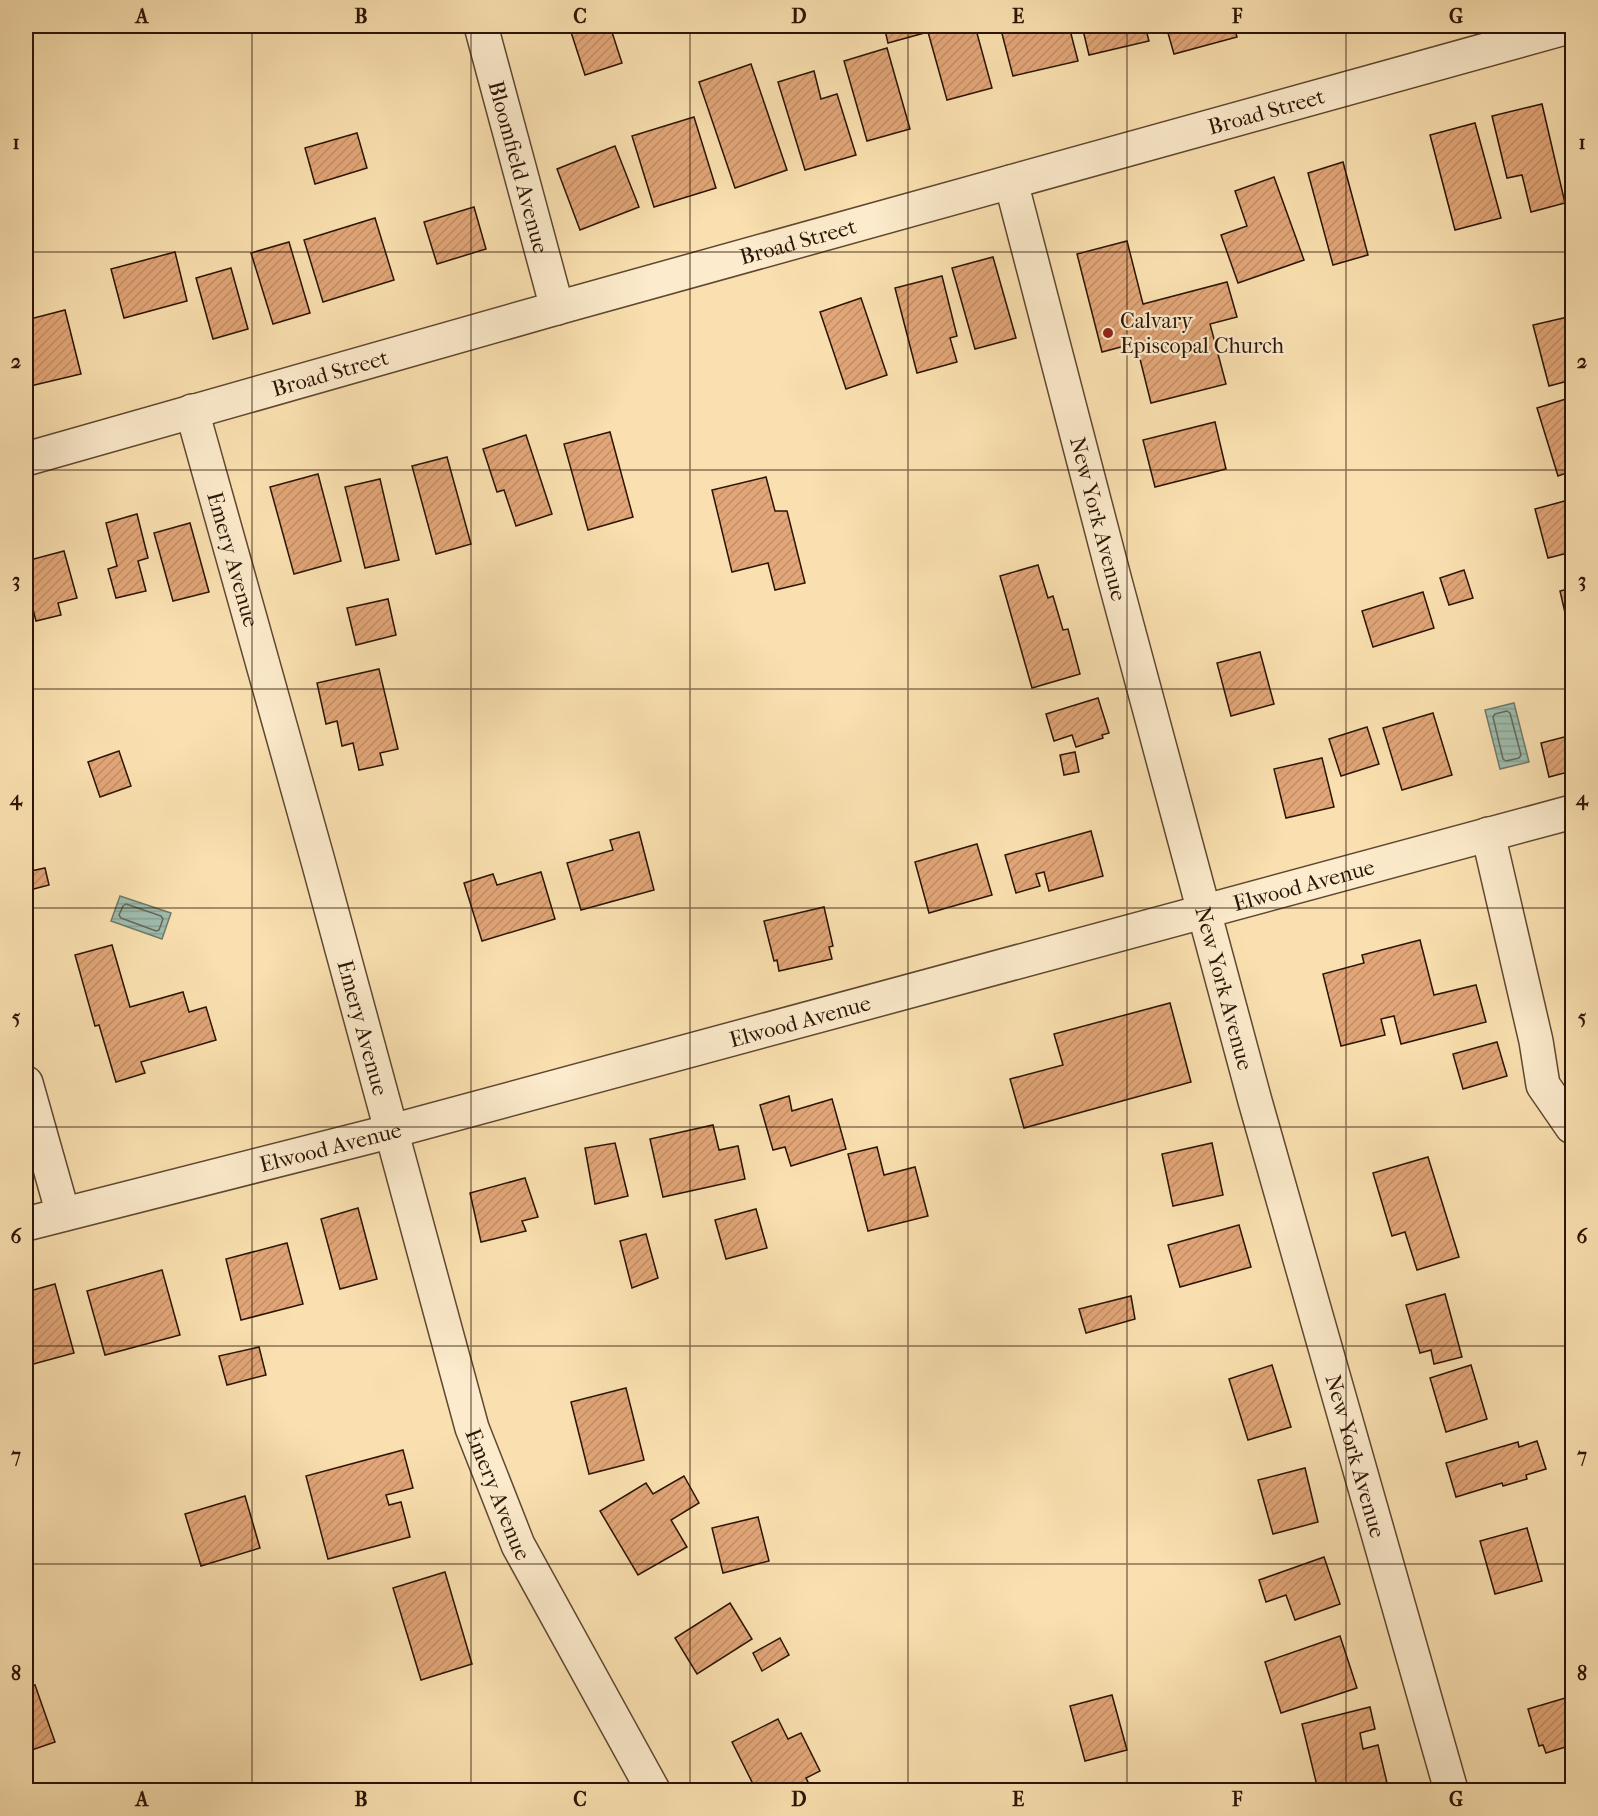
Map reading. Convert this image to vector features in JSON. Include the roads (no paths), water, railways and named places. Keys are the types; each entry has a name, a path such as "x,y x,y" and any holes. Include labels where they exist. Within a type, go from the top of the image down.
{"street":[{"name":"Bloomfield Avenue","path":"481,26 557,308"},
{"name":"Broad Street","path":"26,459 1011,182 1569,33"},
{"name":"New York Avenue","path":"1011,182 1255,1101 1451,1791"},
{"name":"Emery Avenue","path":"192,411 472,1428 518,1545 653,1791"},
{"name":"Elwood Avenue","path":"26,1224 392,1131 1572,812"},
{"path":"1488,834 1536,1041 1543,1085 1572,1127"},
{"path":"26,1083 63,1214"}],"water":[{"path":"1514,703 1529,762 1500,769 1485,710"},
{"path":"120,896 171,913 162,939 111,921"}],"place":[{"name":"Calvary Episcopal Church","path":"1108,333"}]}
